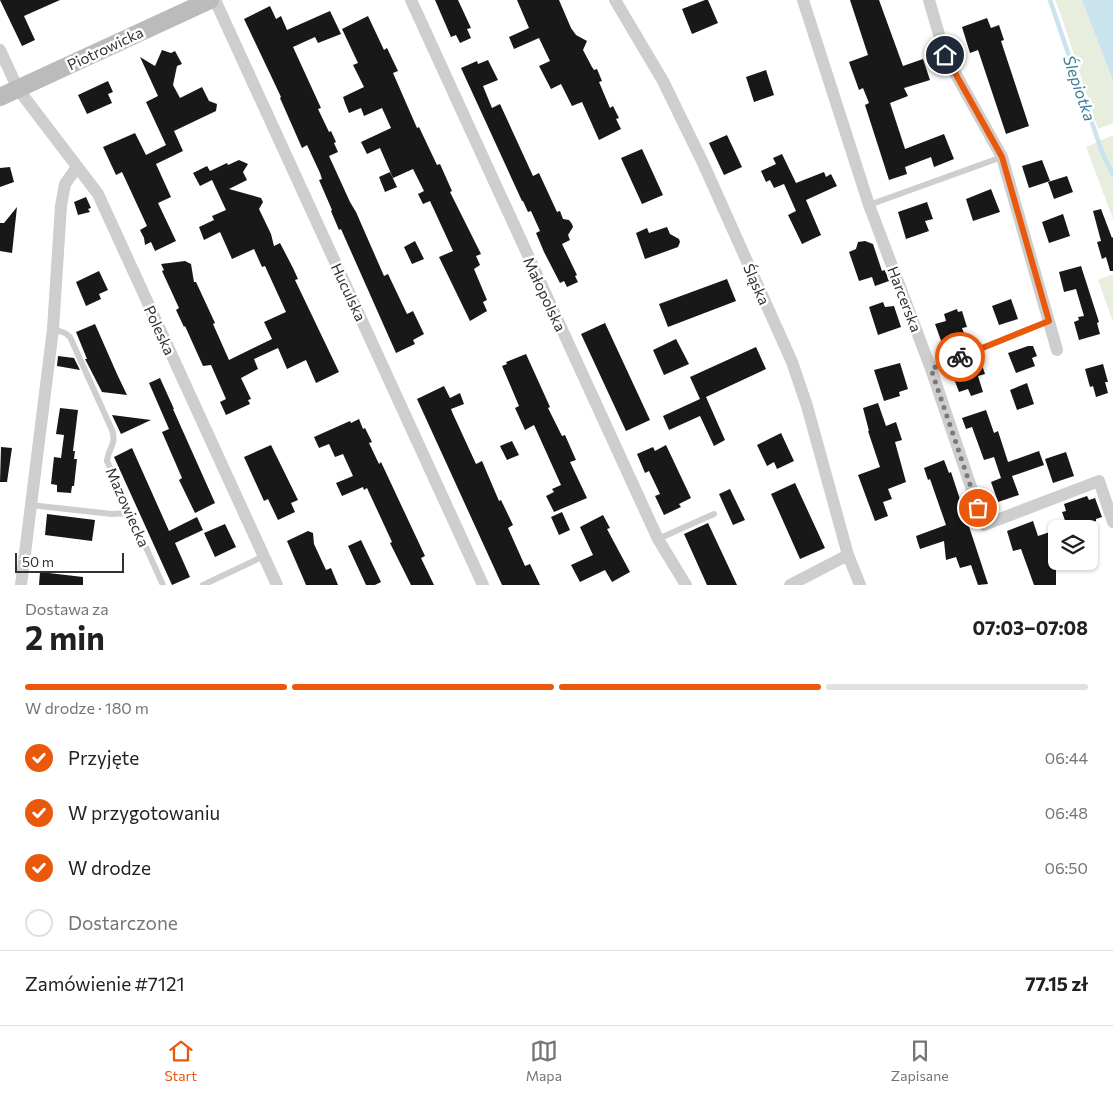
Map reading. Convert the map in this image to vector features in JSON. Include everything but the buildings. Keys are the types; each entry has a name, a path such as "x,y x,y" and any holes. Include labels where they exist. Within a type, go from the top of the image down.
{"street":[{"name":"Piotrowicka","path":"0,97 210,0"},
{"name":"Huculska","path":"215,0 483,585"},
{"name":"Małopolska","path":"411,0 658,539 686,585"},
{"name":"Śląska","path":"615,0 671,98 703,163 792,362 807,406 848,555 860,585"},
{"name":"Harcerska","path":"803,0 869,205 931,369 984,525 1099,481 1113,522"},
{"path":"929,0 945,55 1002,157 1057,350"},
{"name":"Poleska","path":"0,50 18,89 98,194 277,585"},
{"path":"21,585 53,329 61,206 65,184 78,167"},
{"path":"790,585 848,555"}],"lane":[{"path":"869,205 1002,157"},
{"path":"931,369 1049,321"},
{"name":"Mazowiecka","path":"53,329 70,337 112,430 114,444 107,461 163,585"},
{"path":"30,505 112,514 130,513"},
{"path":"658,539 714,514"},
{"path":"203,585 264,556"}],"green space":[{"path":"1055,0 1113,0 1113,123 1098,129"},
{"path":"1113,135 1113,219 1086,147"},
{"path":"1113,274 1113,322 1098,280"}],"water":[{"path":"1082,0 1113,0 1113,80"}],"waterway":[{"name":"Ślepiotka","path":"1050,0 1102,152 1113,175"}],"way so far":[{"path":"960,357 931,369 978,508"}],"route":[{"path":"945,55 1002,157 1049,321 960,357"}]}
